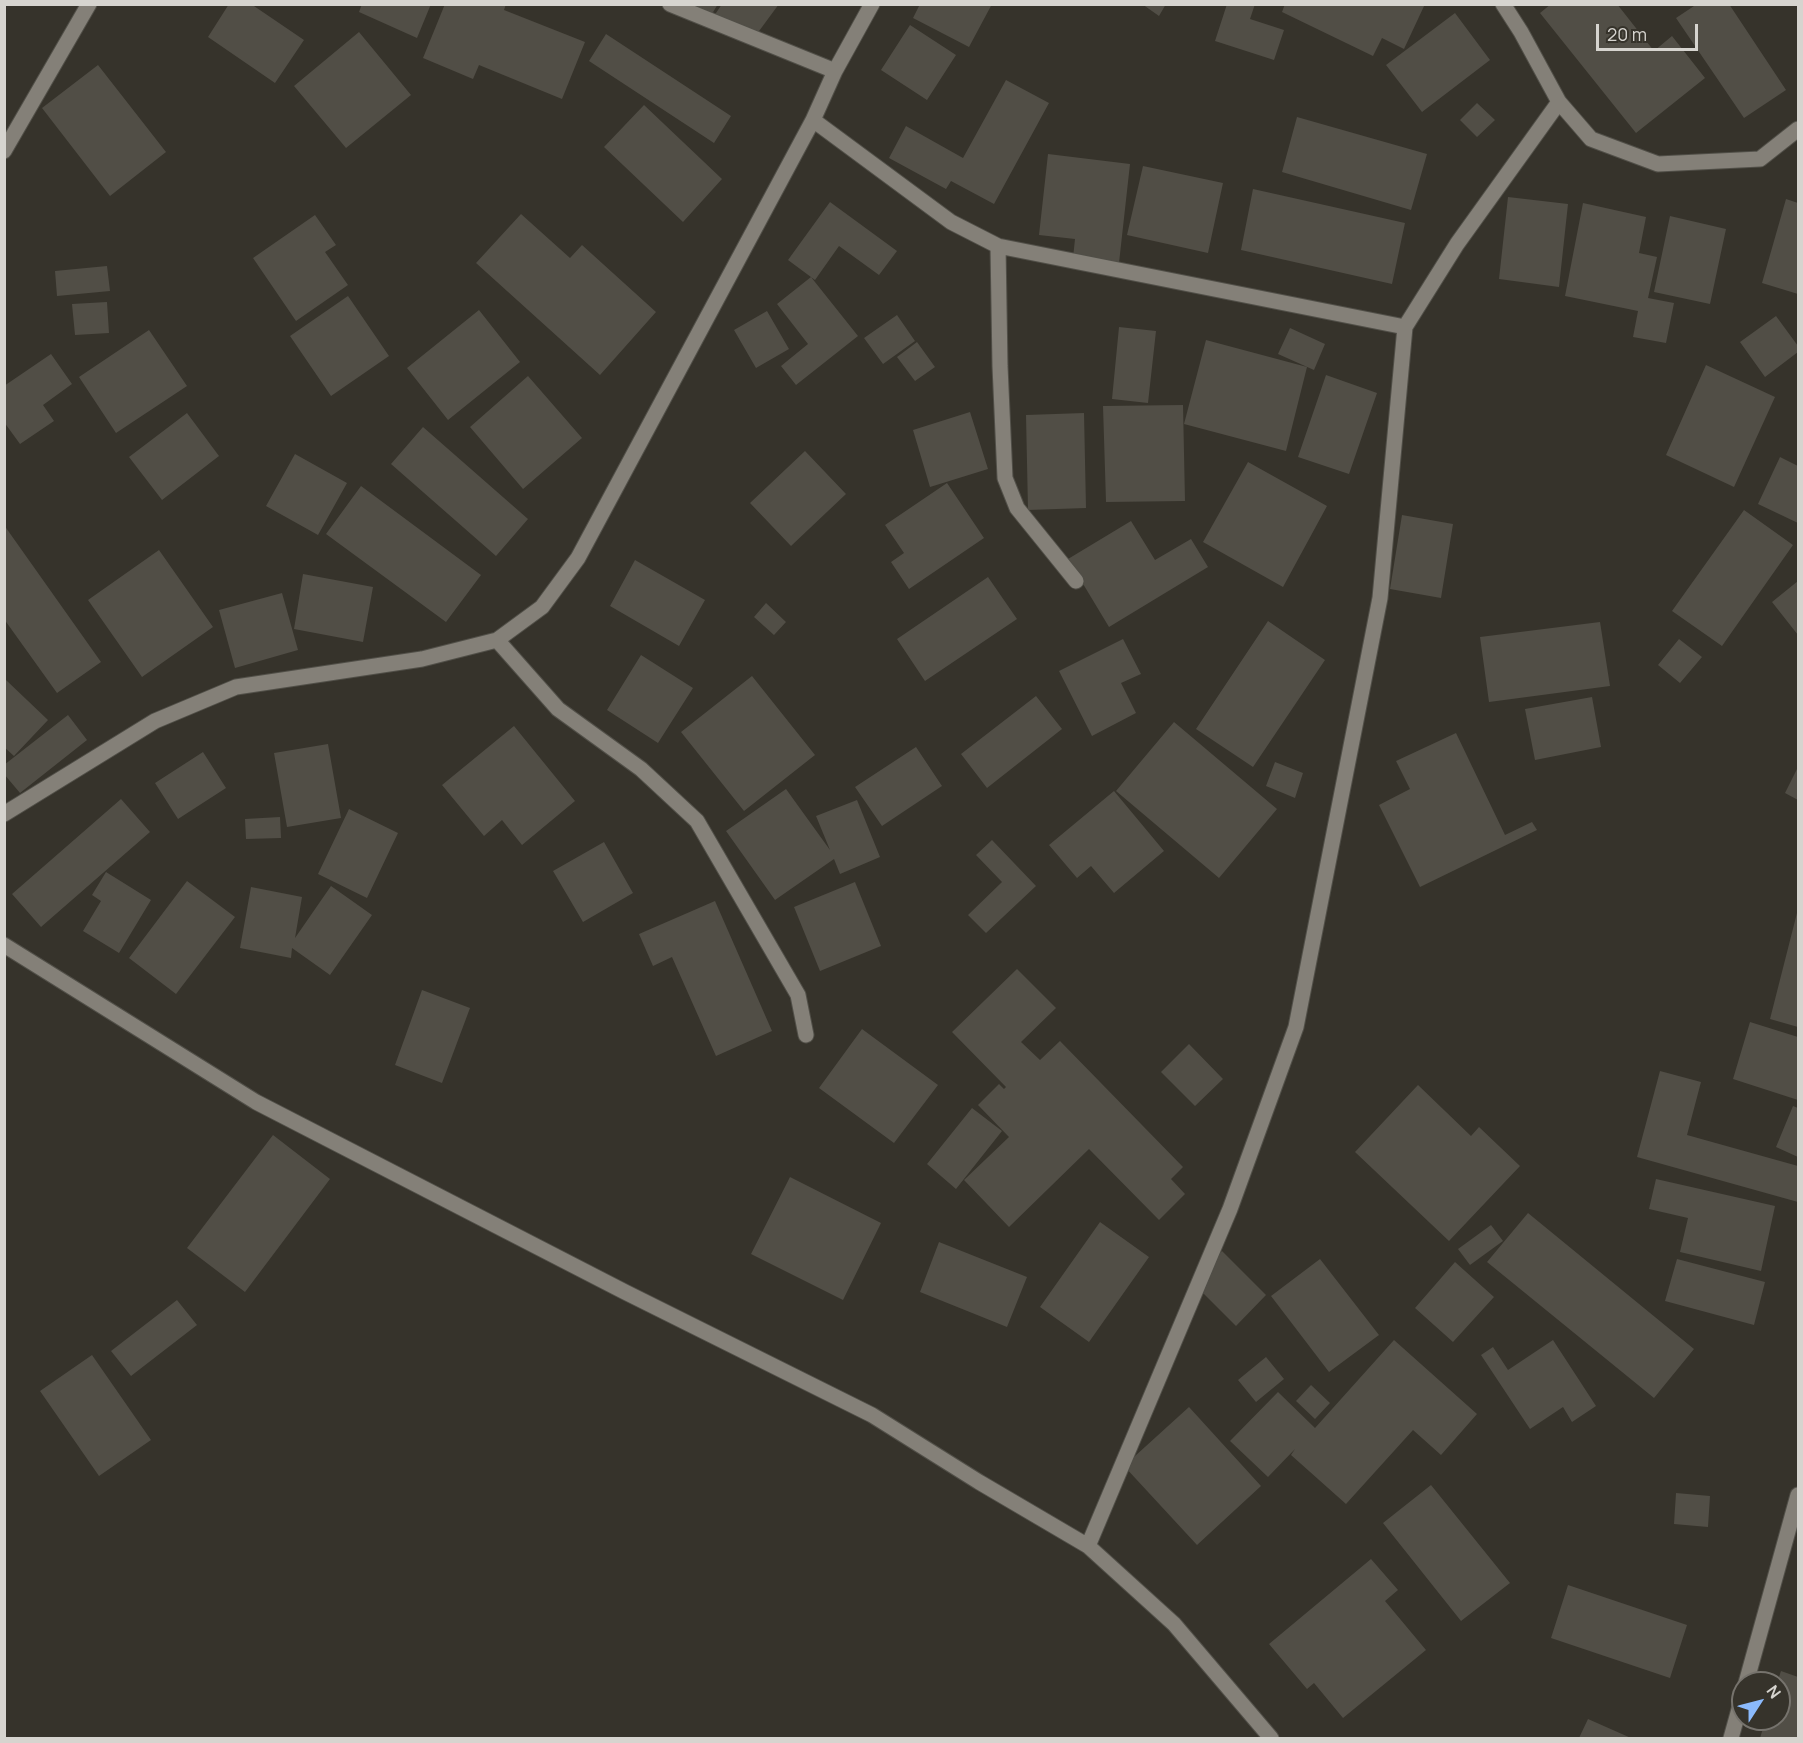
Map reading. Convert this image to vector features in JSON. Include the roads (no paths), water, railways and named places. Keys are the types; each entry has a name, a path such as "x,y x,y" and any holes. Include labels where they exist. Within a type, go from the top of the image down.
{"street":[{"path":"4,151 88,4"},
{"path":"670,4 835,71"},
{"path":"4,814 155,721 236,687 422,659 497,640 542,608 578,558 813,120 835,71 872,4"},
{"path":"1503,4 1559,102 1591,139 1658,164 1760,159 1798,129"},
{"path":"1088,1546 1230,1209 1296,1027 1380,598 1405,327 1457,244 1559,102"},
{"path":"813,120 951,222 998,246 1405,327"},
{"path":"998,246 1005,478 1017,508 1076,581"},
{"path":"497,640 558,709 641,769 698,821 798,995 806,1035"},
{"path":"4,945 256,1102 625,1292 872,1415 979,1482 1088,1546 1174,1624 1271,1738"},
{"path":"1750,1671 1793,1539 1798,1495"}]}
